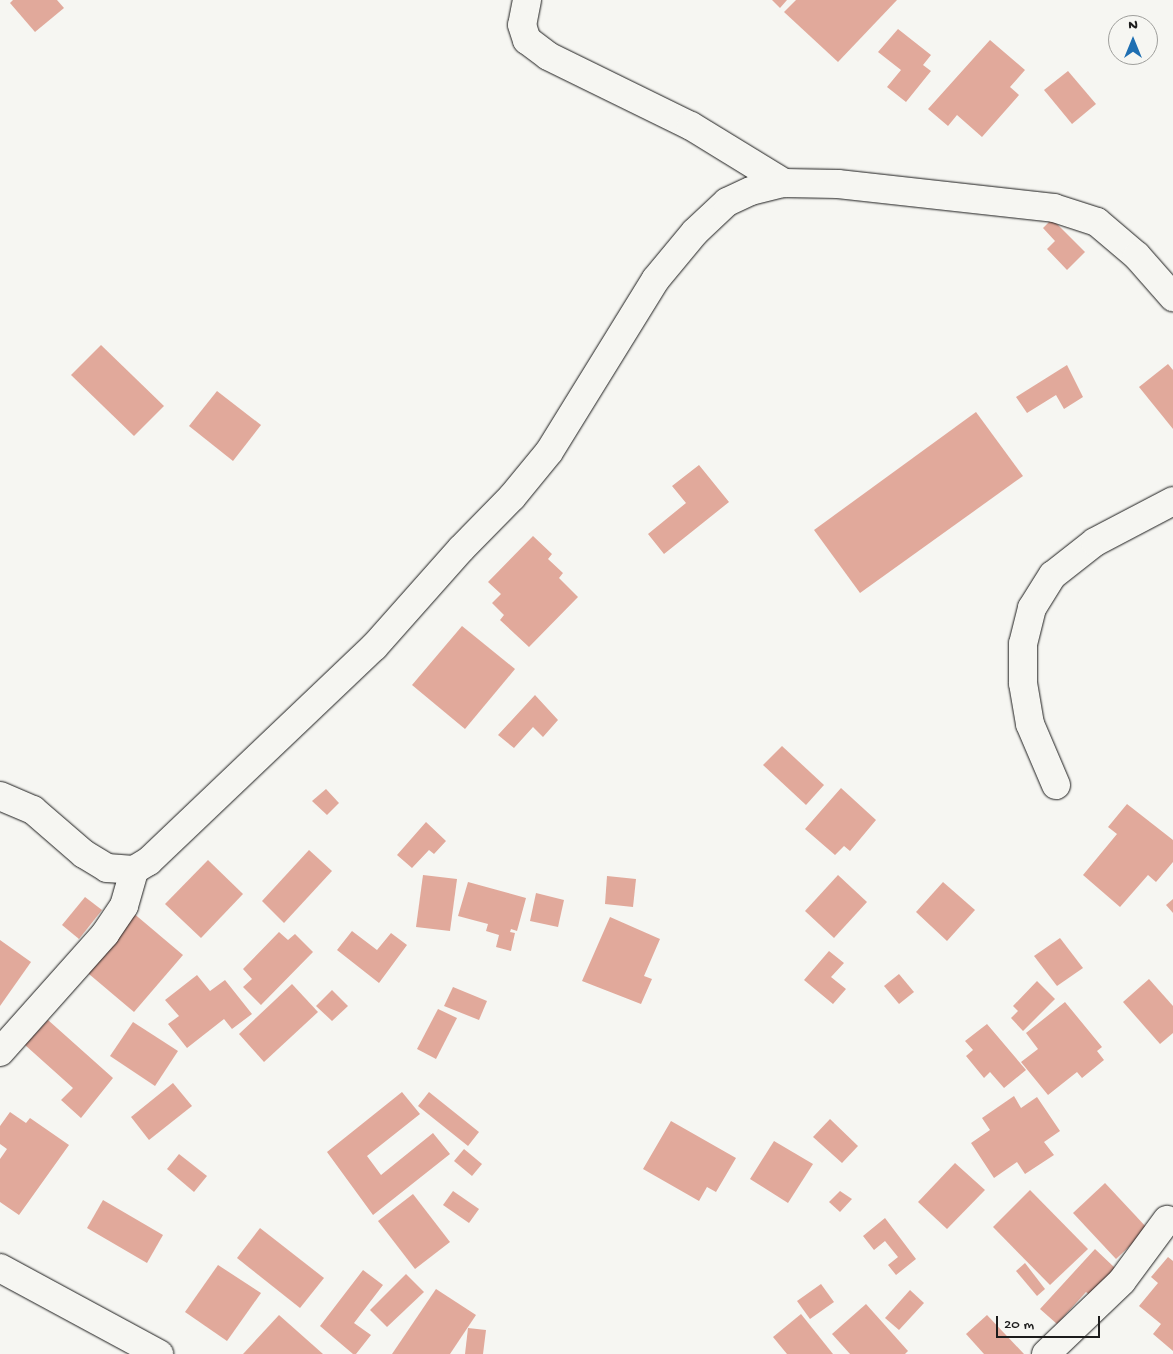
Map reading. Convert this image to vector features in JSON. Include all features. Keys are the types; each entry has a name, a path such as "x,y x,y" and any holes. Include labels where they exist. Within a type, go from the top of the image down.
{"street":[{"path":"527,0 522,24 527,40 548,56 691,126 784,183"},
{"path":"0,796 33,810 99,865 120,871 134,870 149,862 374,648 461,549 512,498 550,452 656,279 694,232 727,202 751,191 784,183 838,184 1054,208 1097,222 1137,256 1173,297"},
{"path":"1056,785 1030,724 1024,683 1024,644 1032,608 1053,575 1095,542 1173,501"},
{"path":"0,1052 105,934 127,899 134,870"},
{"path":"1046,1354 1122,1281 1167,1220"},
{"path":"0,1268 159,1354"}],"building":[{"path":"13,0 57,0 64,8 35,32 10,3"},
{"path":"772,0 787,0 780,8"},
{"path":"796,0 897,0 838,62 784,12"},
{"path":"898,29 931,55 923,65 931,71 906,102 887,87 901,70 878,52"},
{"path":"990,40 1025,70 1010,87 1019,95 982,137 957,115 948,126 928,109"},
{"path":"1068,71 1096,104 1072,124 1044,90"},
{"path":"1052,219 1085,252 1067,270 1047,249 1055,241 1043,228"},
{"path":"101,345 164,406 134,436 71,375"},
{"path":"1168,364 1173,370 1173,429 1139,387"},
{"path":"1067,365 1083,397 1064,409 1056,395 1027,413 1016,397"},
{"path":"217,391 261,425 233,461 189,426"},
{"path":"976,412 1023,476 860,593 814,530"},
{"path":"699,465 729,502 664,554 648,534 686,503 672,486"},
{"path":"533,536 552,554 548,559 563,573 559,578 578,597 529,647 500,620 504,615 492,603 501,594 488,582"},
{"path":"462,626 515,669 465,729 412,685"},
{"path":"535,695 558,720 543,737 533,727 514,748 498,735"},
{"path":"782,746 824,785 806,805 763,765"},
{"path":"841,788 876,820 850,851 844,846 835,855 805,829"},
{"path":"326,789 339,803 327,815 312,801"},
{"path":"1127,804 1173,840 1173,862 1156,882 1148,875 1120,907 1083,875 1117,834 1108,827"},
{"path":"426,822 446,841 434,854 429,850 412,868 397,855"},
{"path":"309,850 332,871 284,923 262,901"},
{"path":"208,860 243,894 201,938 165,904"},
{"path":"423,875 457,879 450,931 416,927"},
{"path":"838,875 867,902 834,938 805,911"},
{"path":"607,876 636,879 633,907 605,904"},
{"path":"468,882 526,898 517,931 511,929 510,932 515,933 511,951 496,947 499,935 486,931 488,924 458,916"},
{"path":"943,882 975,910 947,941 916,912"},
{"path":"536,893 564,900 558,927 530,921"},
{"path":"85,897 102,910 79,939 62,925"},
{"path":"1173,899 1173,913 1166,905"},
{"path":"132,912 183,955 134,1012 83,969"},
{"path":"610,917 660,939 644,976 652,979 641,1004 582,981"},
{"path":"352,931 377,950 391,933 407,945 379,983 337,950"},
{"path":"279,932 288,940 295,934 313,952 261,1005 243,987 252,979 243,969"},
{"path":"1060,938 1083,968 1057,986 1034,956"},
{"path":"0,940 31,962 0,1006"},
{"path":"829,951 844,963 831,977 846,989 833,1004 804,980"},
{"path":"899,974 914,992 899,1004 884,986"},
{"path":"197,975 210,991 225,980 252,1014 232,1029 224,1019 187,1048 168,1024 179,1016 165,1000"},
{"path":"1149,979 1173,1006 1173,1033 1160,1044 1123,1002"},
{"path":"1037,981 1055,999 1023,1031 1011,1018 1018,1011 1013,1006"},
{"path":"292,984 318,1012 264,1062 239,1034"},
{"path":"453,987 487,1001 479,1020 444,1006"},
{"path":"332,990 348,1006 332,1021 316,1006"},
{"path":"1065,1002 1102,1047 1097,1051 1104,1060 1082,1078 1077,1072 1048,1095 1021,1062 1038,1049 1026,1033"},
{"path":"438,1009 457,1018 436,1059 417,1049"},
{"path":"48,1020 113,1078 81,1118 61,1100 73,1088 25,1045"},
{"path":"133,1022 178,1051 155,1086 110,1056"},
{"path":"987,1024 1026,1070 1004,1088 990,1072 984,1078 966,1056 973,1050 965,1041"},
{"path":"173,1083 192,1106 149,1140 131,1117"},
{"path":"402,1092 420,1114 367,1156 381,1175 433,1133 450,1154 373,1215 327,1152"},
{"path":"429,1092 479,1132 468,1146 418,1106"},
{"path":"1014,1096 1021,1108 1037,1097 1060,1131 1044,1142 1054,1155 1025,1174 1017,1162 994,1178 971,1143 990,1130 982,1118"},
{"path":"10,1112 26,1123 30,1118 69,1145 19,1215 0,1202 0,1159 7,1149 0,1144 0,1126"},
{"path":"830,1119 858,1146 842,1163 813,1137"},
{"path":"671,1121 736,1158 716,1192 707,1187 699,1201 643,1169"},
{"path":"774,1141 813,1164 788,1203 750,1179"},
{"path":"464,1149 482,1164 472,1176 454,1161"},
{"path":"179,1154 207,1176 194,1192 167,1169"},
{"path":"955,1163 985,1190 947,1229 918,1202"},
{"path":"1105,1183 1148,1229 1116,1259 1073,1213"},
{"path":"1030,1190 1088,1249 1050,1285 993,1227"},
{"path":"453,1191 479,1209 469,1223 443,1205"},
{"path":"840,1191 852,1199 840,1212 829,1202"},
{"path":"413,1194 450,1242 415,1269 378,1221"},
{"path":"103,1200 163,1235 147,1263 87,1228"},
{"path":"885,1218 916,1259 896,1275 888,1265 898,1257 885,1241 874,1250 863,1236"},
{"path":"260,1228 324,1278 300,1308 237,1258"},
{"path":"1095,1249 1115,1268 1090,1295 1086,1292 1057,1324 1040,1309"},
{"path":"1168,1257 1173,1261 1173,1351 1153,1334 1161,1324 1139,1306 1158,1283 1151,1277"},
{"path":"1025,1263 1045,1289 1037,1296 1016,1271"},
{"path":"218,1265 261,1293 227,1341 185,1312"},
{"path":"363,1270 383,1285 354,1323 371,1335 356,1354 353,1354 320,1326"},
{"path":"406,1274 424,1292 387,1327 370,1310"},
{"path":"821,1284 834,1302 810,1319 797,1301"},
{"path":"436,1289 476,1315 450,1354 392,1354"},
{"path":"910,1290 924,1303 899,1330 885,1318"},
{"path":"866,1304 908,1351 905,1354 850,1354 832,1334"},
{"path":"801,1314 833,1354 787,1354 773,1337"},
{"path":"279,1315 323,1354 243,1354"},
{"path":"987,1315 1024,1354 984,1354 966,1334"},
{"path":"468,1328 486,1330 483,1354 465,1354"}]}
